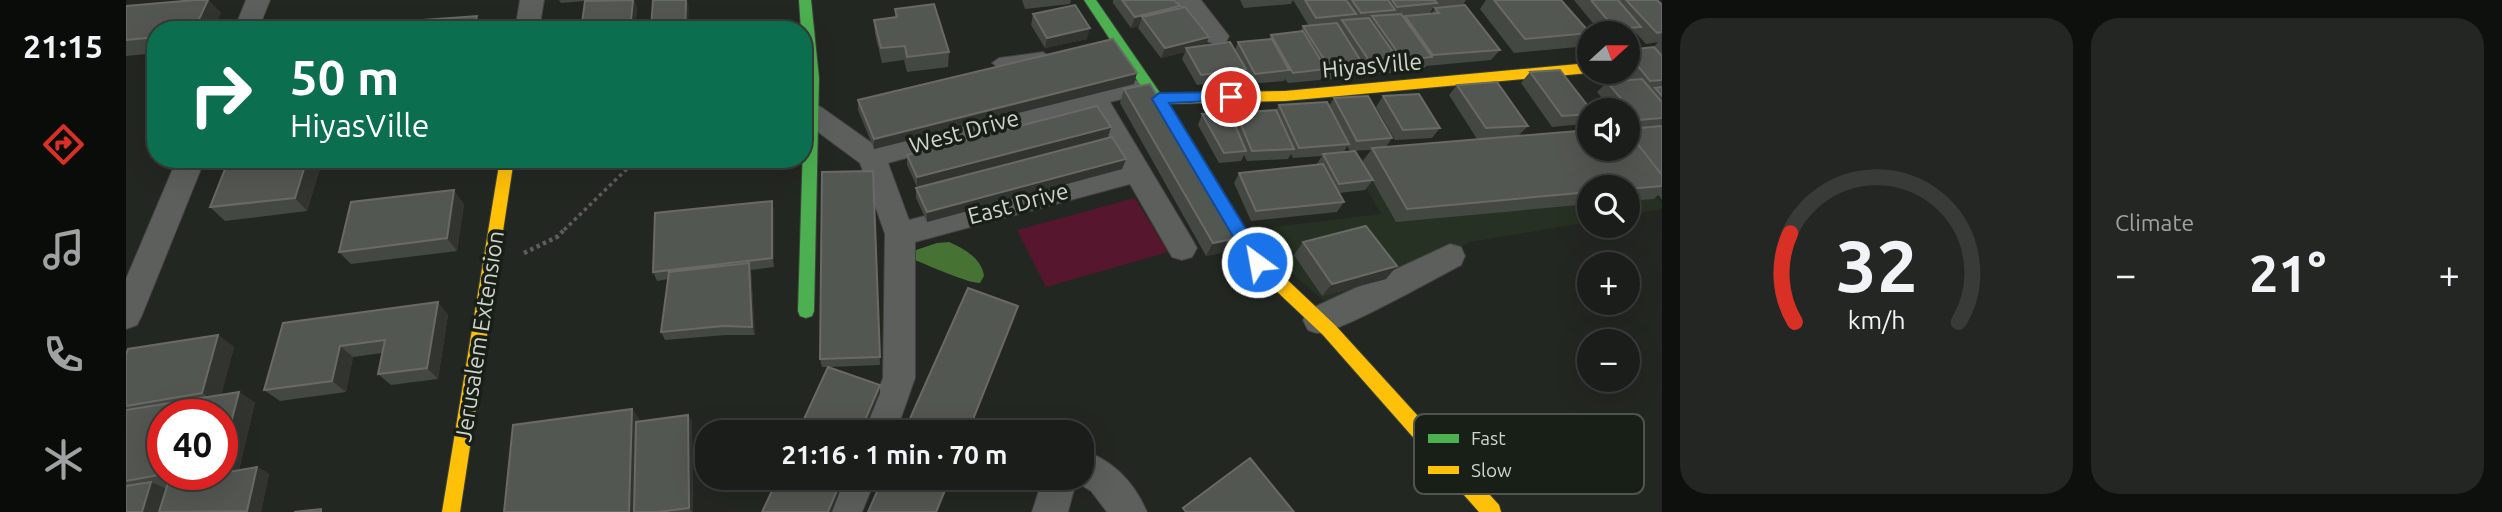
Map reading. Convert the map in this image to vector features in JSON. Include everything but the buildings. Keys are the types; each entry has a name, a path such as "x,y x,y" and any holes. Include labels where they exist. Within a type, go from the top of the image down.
{"street":[{"path":"250,21 258,0"},
{"path":"528,21 532,0"},
{"path":"805,0 807,21"},
{"path":"1090,0 1110,41 1159,99 1186,144"},
{"path":"1188,0 1217,36"},
{"name":"HiyasVille","path":"1159,99 1285,96 1577,69"},
{"path":"812,78 812,114 872,157 900,234 900,369 894,396 884,420"},
{"name":"West Drive","path":"872,157 1129,88"},
{"path":"1093,96 1182,248"},
{"path":"126,315 187,168"},
{"name":"Jerusalem Extension","path":"451,512 506,168"},
{"path":"806,311 810,168"},
{"name":"East Drive","path":"900,234 1136,172"},
{"path":"1206,178 1257,262 1319,320 1414,425"},
{"path":"1319,320 1378,294 1450,256"},
{"path":"1094,471 1129,512"},
{"path":"844,512 854,490"},
{"path":"1049,512 1056,490"},
{"path":"1476,494 1492,512"}],"lane":[{"path":"999,63 1054,54"}],"path":[{"path":"491,261 524,253 557,237 628,168"}],"shaded area":[{"path":"1577,138 1577,161 1628,161 1639,175 1577,175 1577,224 1470,242 1332,308 1277,260 1273,227 1381,214 1350,159"},
{"path":"1640,176 1662,203 1662,209 1640,213"},
{"path":"1135,198 1168,252 1046,287 1017,230"},
{"path":"949,242 966,251 980,264 984,276 980,283 915,260 916,250"}],"traffic: fast":[{"path":"805,0 807,21"},
{"path":"1090,0 1177,129"},
{"path":"806,311 810,168"}],"traffic: slow":[{"path":"1159,99 1285,96 1577,69"},
{"path":"451,512 506,168"},
{"path":"1215,193 1257,262 1329,330 1414,425"},
{"path":"1476,494 1492,512"}],"route":[{"path":"1231,97 1159,99 1257,262"}]}
